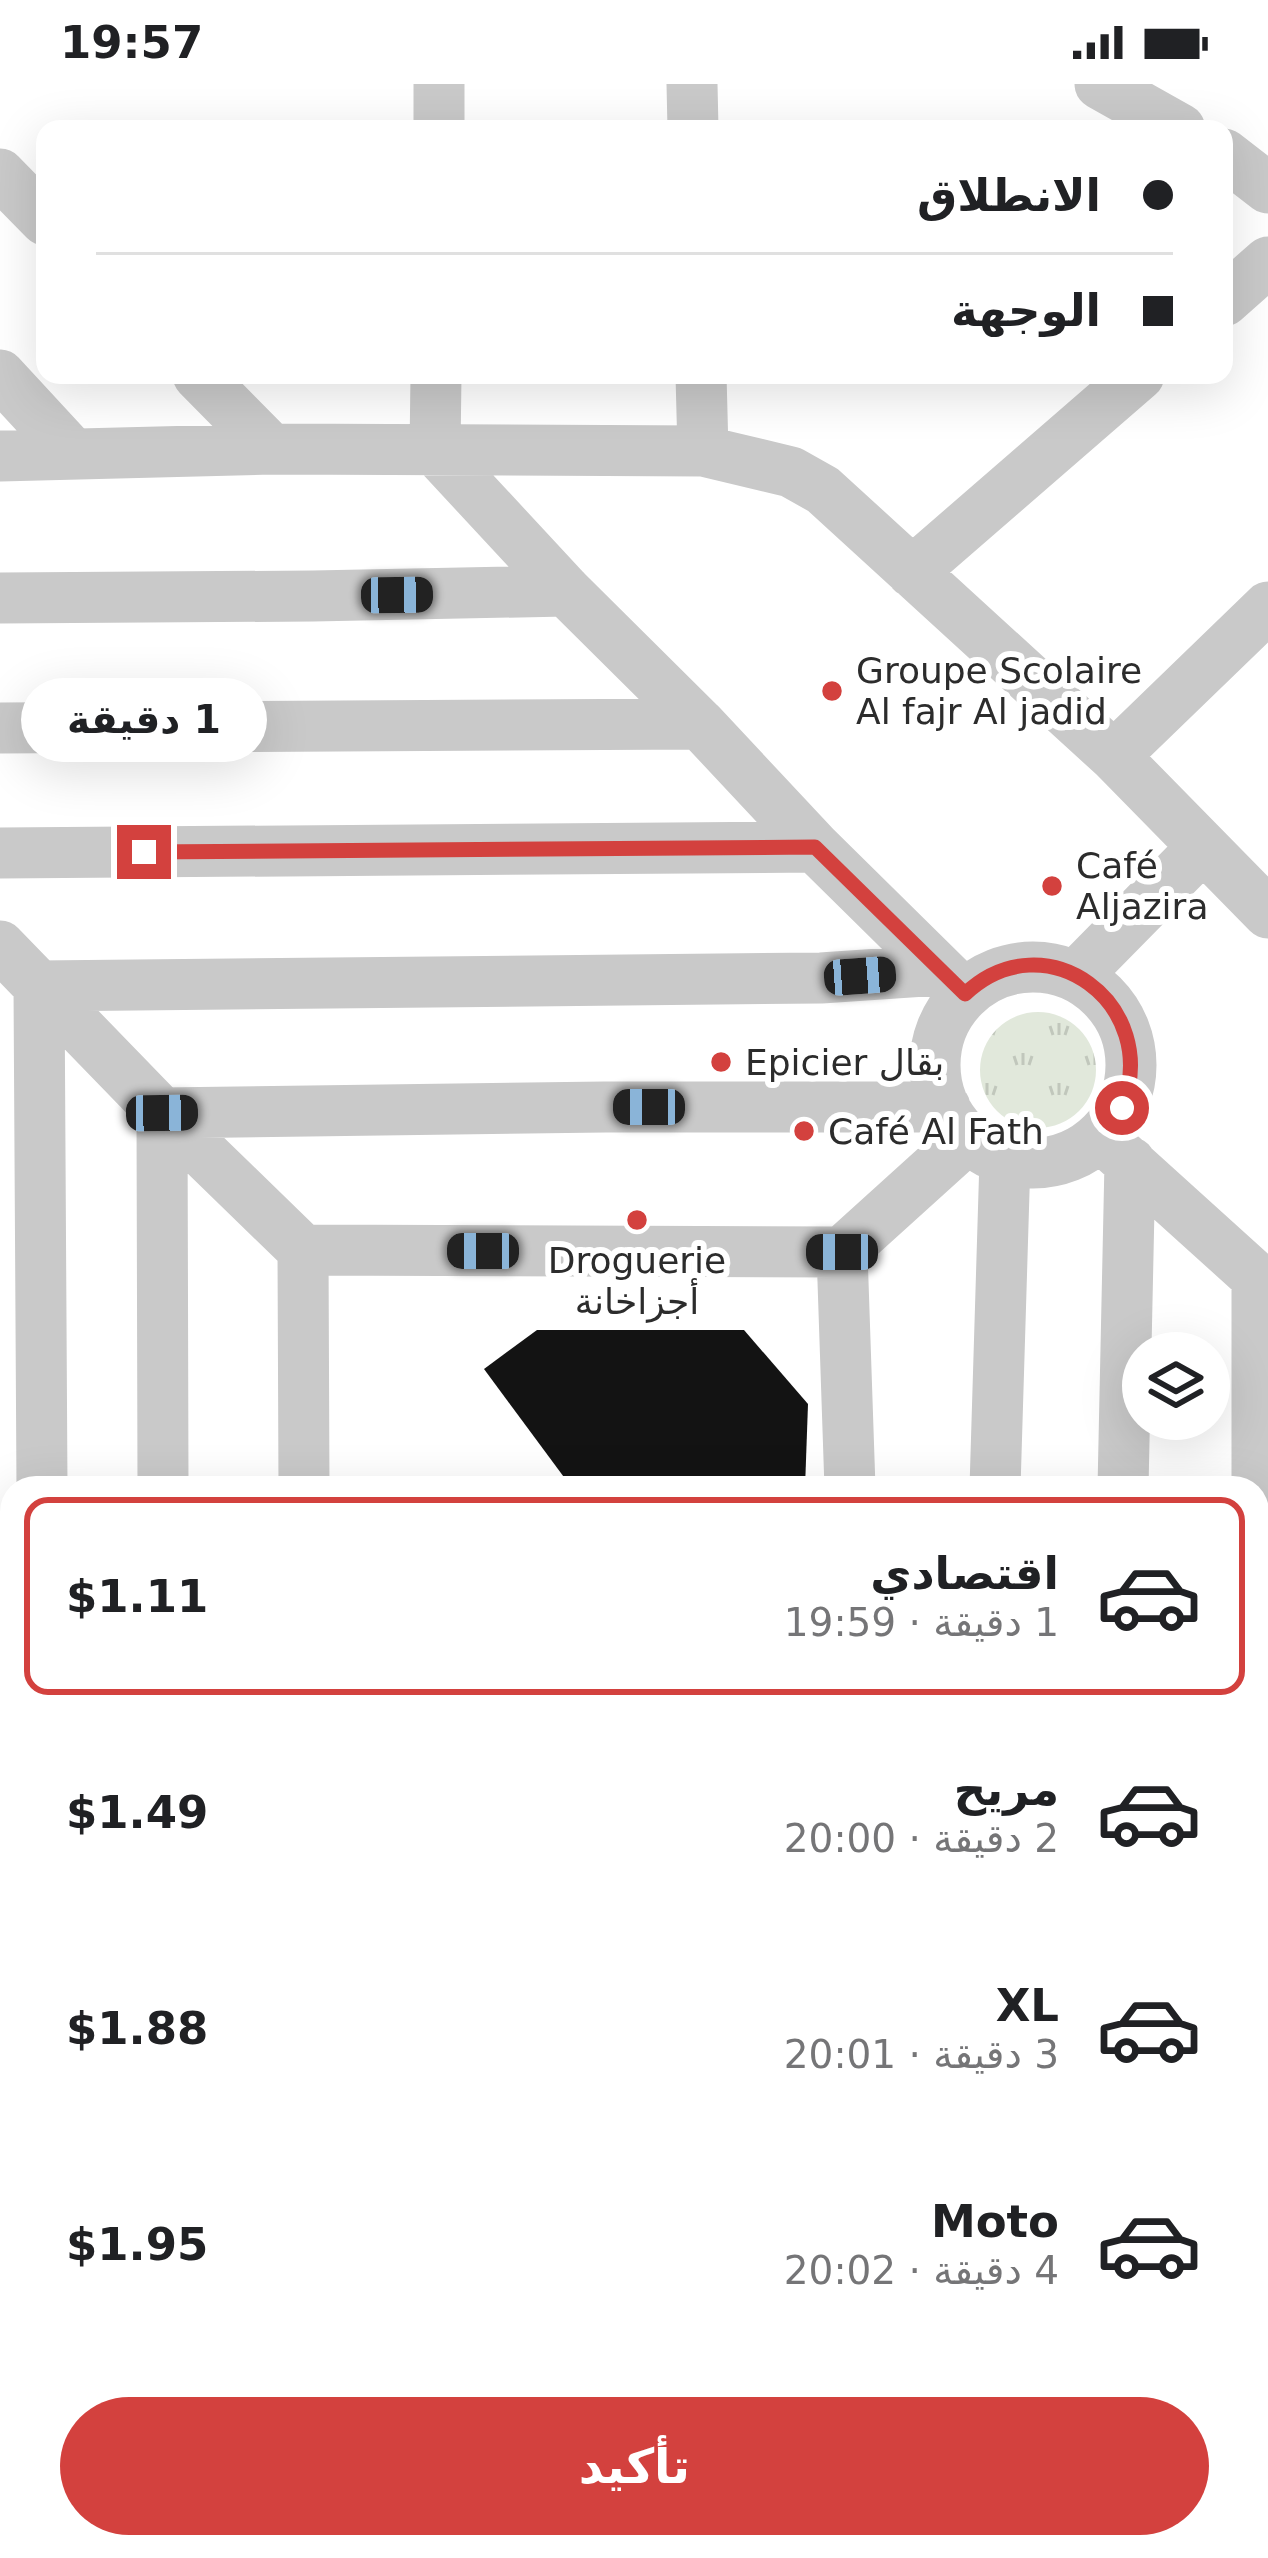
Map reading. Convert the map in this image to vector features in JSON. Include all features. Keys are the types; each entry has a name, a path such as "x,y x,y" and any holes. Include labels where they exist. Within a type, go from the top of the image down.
{"street":[{"path":"439,120 440,84"},
{"path":"692,84 693,120"},
{"path":"1111,105 1154,120"},
{"path":"1233,161 1268,188"},
{"path":"0,174 36,211"},
{"path":"1233,293 1268,262"},
{"path":"0,374 73,454"},
{"path":"207,384 271,448"},
{"path":"436,384 435,450 566,591 952,982 951,1012 938,1042 935,1076 973,1135 994,1476"},
{"path":"701,384 704,451"},
{"path":"913,572 1129,384"},
{"path":"0,456 271,448 704,451 769,465 823,490 1114,756 1268,913"},
{"path":"0,598 566,591"},
{"path":"1114,756 1268,607"},
{"path":"0,728 700,724"},
{"path":"0,853 815,847"},
{"path":"1076,976 1202,848"},
{"path":"0,946 303,1250 842,1252 973,1135"},
{"path":"39,986 821,978 952,982 1037,966 1076,976 1112,1005 1131,1050 1132,1073 1115,1118 1123,1476"},
{"path":"39,986 42,1476"},
{"path":"162,1113 842,1105 973,1135 1030,1163 1115,1150 1263,1283 1261,1476"},
{"path":"162,1113 163,1476"},
{"path":"303,1250 304,1476"},
{"path":"842,1252 850,1476"}],"green space":[{"path":"1038,1012 1060,1016 1079,1029 1092,1048 1096,1070 1092,1092 1079,1111 1060,1124 1038,1128 1016,1124 997,1111 984,1092 980,1070 984,1048 997,1029 1016,1016"}],"building":[{"path":"537,1330 744,1330 808,1404 805,1476 563,1476 484,1369"}],"place":[{"name":"Groupe Scolaire Al fajr Al jadid","path":"832,691"},
{"name":"Café Aljazira","path":"1052,886"},
{"name":"Epicier بقال","path":"721,1062"},
{"name":"Café Al Fath","path":"804,1131"},
{"name":"Droguerie أجزاخانة","path":"637,1220"}],"route":[{"path":"144,852 815,847 965,994 989,977 1037,966 1066,972 1096,988 1119,1016 1131,1050 1132,1073 1122,1108"}]}
